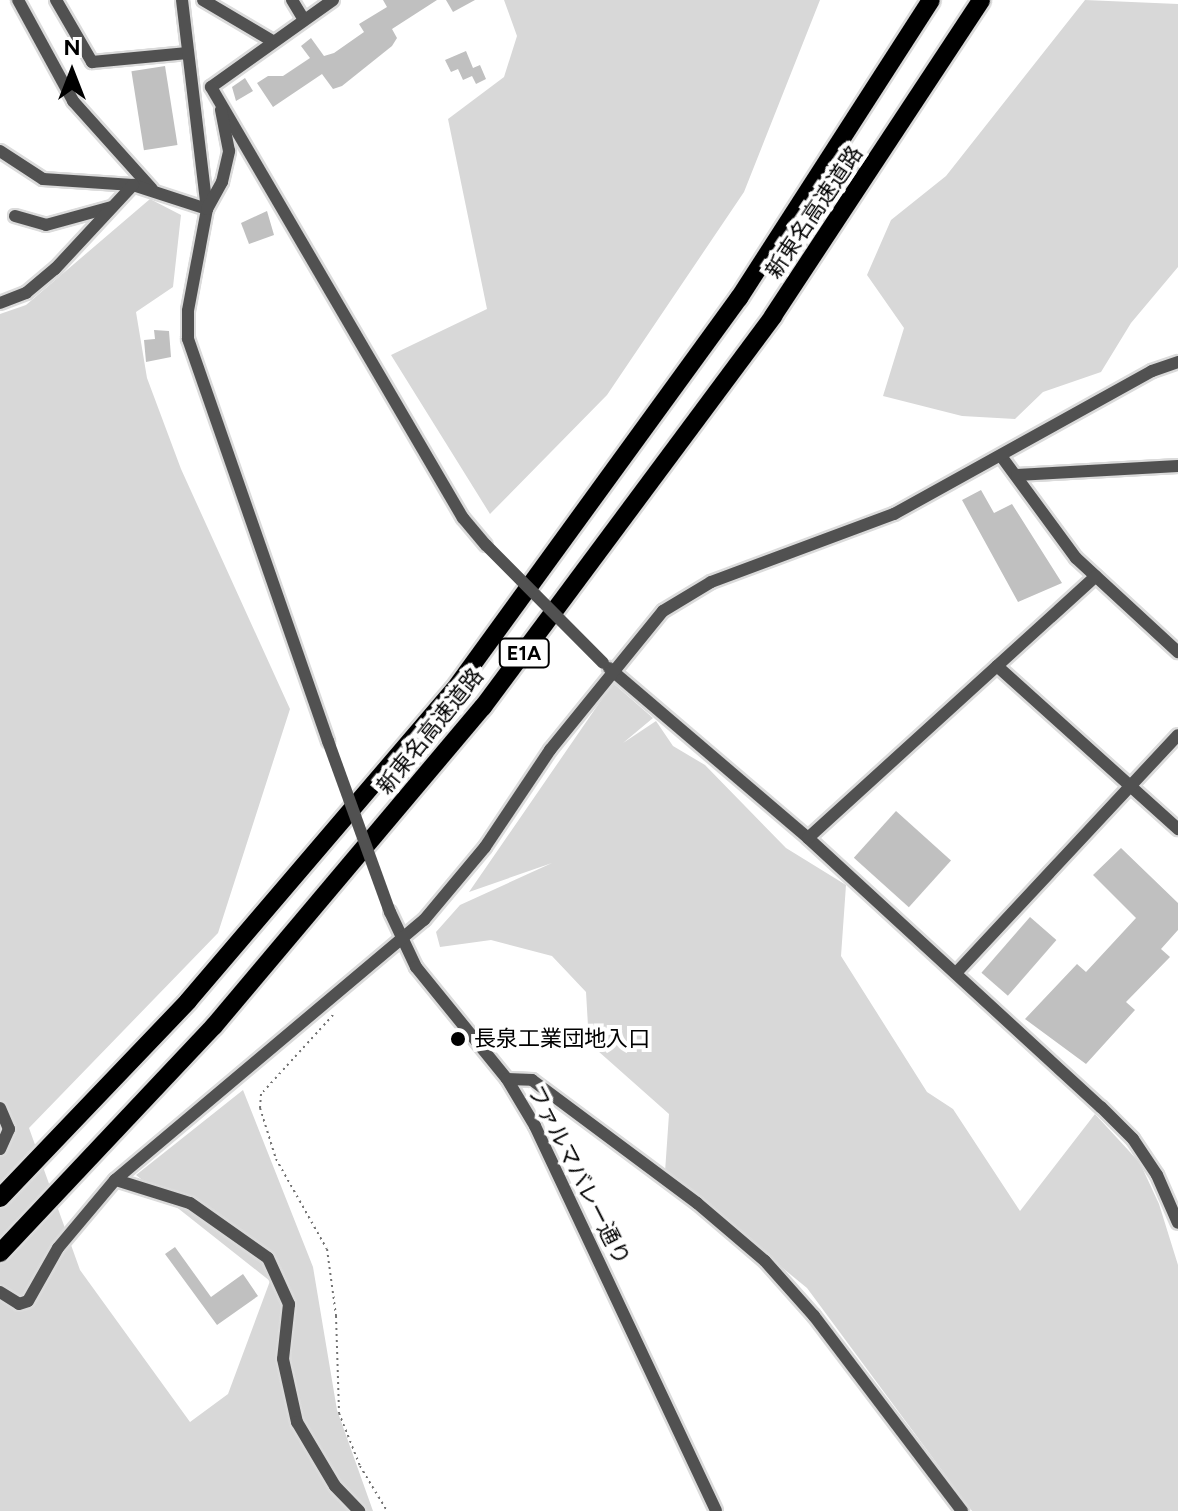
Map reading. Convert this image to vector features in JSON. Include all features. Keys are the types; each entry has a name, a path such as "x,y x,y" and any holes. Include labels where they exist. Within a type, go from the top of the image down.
{"highway":[{"name":"新東名高速道路","path":"0,1198 188,1001 463,677 739,298 931,0"},
{"name":"新東名高速道路","path":"0,1253 214,1026 483,707 773,316 981,0"}],"street":[{"path":"18,0 73,101 152,189"},
{"path":"56,0 92,62 188,53"},
{"path":"182,0 207,209"},
{"path":"203,0 274,42"},
{"path":"292,0 304,20"},
{"path":"194,97 333,0"},
{"path":"207,209 222,182 229,151 211,87"},
{"path":"211,87 463,518 486,545 608,666 808,838 1133,1139 1157,1175 1178,1223"},
{"path":"0,151 43,179 133,185 207,209"},
{"path":"0,303 26,293 55,269 133,185"},
{"path":"15,216 46,225 112,207"},
{"name":"ファルマバレー通り","path":"207,209 188,311 188,339 390,912 424,978 507,1079 595,1250 716,1511"},
{"path":"3,1296 28,1301 58,1248 116,1180 403,941 485,847 608,666 682,597 894,514 1152,371 1178,362"},
{"path":"1001,456 1076,558 1178,652"},
{"path":"1017,475 1178,466"},
{"path":"808,838 1096,576"},
{"path":"997,666 1178,829"},
{"path":"956,973 1178,735"},
{"path":"507,1079 532,1080 697,1203 765,1261 814,1316 962,1511"},
{"path":"0,1108 9,1129 0,1149"},
{"path":"116,1180 190,1203 268,1258 289,1304 283,1359 297,1422 335,1486 359,1511"}],"path":[{"path":"338,1010 261,1094 260,1108 276,1159 327,1249 336,1316 339,1413 360,1466 387,1511"}],"shaded area":[{"path":"504,0 820,0 744,192 607,395 490,514 391,355 487,309 448,119 504,77 517,36"},
{"path":"1085,0 1178,4 1178,267 1131,323 1101,372 1043,392 1015,419 962,416 883,396 904,328 867,275 891,220 946,176"},
{"path":"150,199 181,215 173,287 136,312 147,378 181,469 290,709 218,933 29,1128 80,1270 190,1422 228,1394 270,1281 136,1175 243,1090 313,1267 337,1410 373,1511 0,1511 0,314 26,305"},
{"path":"613,683 653,718 623,743 656,721 673,746 705,765 786,848 846,885 841,956 927,1092 953,1109 1020,1211 1095,1114 1140,1163 1159,1204 1178,1265 1178,1511 972,1511 807,1288 665,1172 669,1114 589,1043 586,992 552,956 491,940 440,947 436,932 460,905 552,863 469,892"}],"building":[{"path":"383,0 437,0 392,29 397,38 392,46 342,86 333,89 322,74 273,107 257,83 268,76 283,76 310,58 301,46 311,38 324,56 334,53 364,32 359,24 387,7"},
{"path":"446,0 475,0 453,12"},
{"path":"466,51 473,68 480,65 486,79 476,84 472,76 463,80 458,69 451,72 445,60"},
{"path":"165,66 178,145 144,150 131,71"},
{"path":"245,78 253,91 236,101 232,87"},
{"path":"267,211 274,235 249,244 241,223"},
{"path":"154,330 169,331 171,357 146,362 144,340 155,339"},
{"path":"981,490 994,513 1012,504 1062,583 1018,602 962,500"},
{"path":"896,811 951,861 909,907 854,858"},
{"path":"1121,848 1178,903 1178,930 1161,949 1170,957 1126,1002 1135,1010 1086,1064 1025,1019 1077,964 1086,972 1136,918 1093,875"},
{"path":"1030,917 1056,940 1008,996 981,973"},
{"path":"175,1247 211,1297 243,1274 258,1296 217,1325 165,1254"}],"place":[{"name":"長泉工業団地入口","path":"458,1039"}]}
